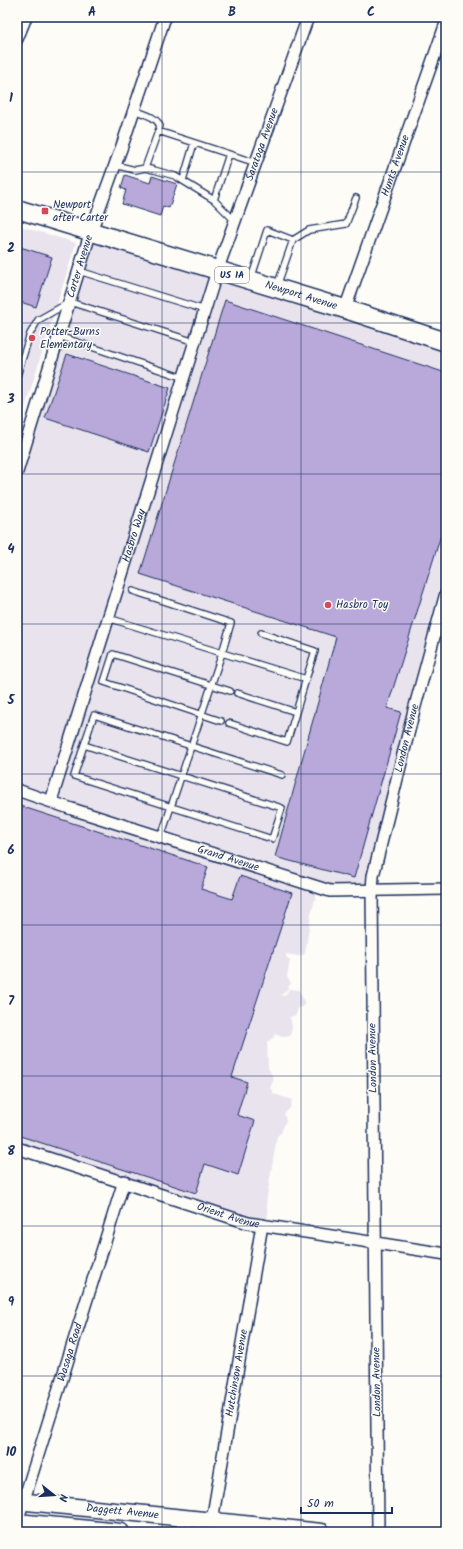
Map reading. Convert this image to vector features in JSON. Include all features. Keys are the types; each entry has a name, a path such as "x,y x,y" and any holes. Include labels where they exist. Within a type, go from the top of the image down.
{"main road":[{"name":"Newport Avenue","path":"17,209 345,309 446,342"}],"street":[{"path":"17,40 26,17"},
{"name":"Carter Avenue","path":"17,472 20,455 70,302 91,231 165,17"},
{"name":"Saratoga Avenue","path":"217,270 308,17"},
{"name":"Hunts Avenue","path":"345,309 446,23"},
{"name":"Hasbro Way","path":"51,801 217,270"},
{"name":"London Avenue","path":"378,1532 373,876 414,710 446,593"},
{"name":"Grand Avenue","path":"17,790 330,891 446,889"},
{"name":"Orient Avenue","path":"17,1148 124,1181 248,1223 446,1254"},
{"name":"Wasaga Road","path":"17,1522 20,1501 124,1181"},
{"name":"Hutchinson Avenue","path":"212,1521 262,1225"},
{"name":"Daggett Avenue","path":"20,1501 322,1532"},
{"name":"Daggett Avenue","path":"17,1522 120,1532"}],"lane":[{"path":"133,110 156,120 160,126 145,168"},
{"path":"158,131 256,163"},
{"path":"182,180 194,143"},
{"path":"214,200 230,154"},
{"path":"115,165 135,170 145,168 164,172 182,180 214,200 235,221"},
{"path":"277,289 293,240 309,230 346,224 356,198"},
{"path":"251,281 267,230 293,240"},
{"path":"79,271 205,310"},
{"path":"17,376 30,334 38,320 70,302 195,342"},
{"path":"59,336 184,378"},
{"path":"133,592 231,623 182,777 161,837"},
{"path":"108,618 306,679"},
{"path":"229,723 287,742 314,651 261,633"},
{"path":"221,721 104,682 113,654 230,691"},
{"path":"237,693 296,712"},
{"path":"84,745 282,808 272,839 74,776 84,745 94,714 282,775"}],"shaded area":[{"name":"Potter-Burns Elementary","path":"17,225 76,243 17,433"},
{"path":"90,231 446,343 446,590 369,889 318,888 311,914 305,954 299,956 286,954 286,957 290,960 287,977 291,983 286,991 281,995 285,996 289,989 299,990 305,1004 303,1007 298,1008 296,1015 290,1017 292,1027 290,1036 284,1037 275,1034 273,1038 267,1042 268,1068 274,1079 270,1088 274,1094 292,1100 290,1108 284,1114 286,1120 281,1133 277,1136 266,1203 268,1213 265,1229 158,1200 17,1154 17,458"}],"building":[{"path":"125,175 150,183 152,176 177,184 169,208 163,206 160,216 122,204 126,190 121,188"},
{"name":"Potter-Burns Elementary","path":"17,246 52,257 36,307 17,301"},
{"name":"Hasbro Toy","path":"225,300 446,373 446,519 387,708 401,712 354,878 275,857 336,637 140,574"},
{"path":"67,354 170,388 149,452 45,418"},
{"path":"17,805 208,867 201,889 232,899 240,876 292,893 232,1077 247,1082 237,1115 255,1121 238,1175 205,1164 196,1193 17,1135"}],"place":[{"name":"Newport after Carter","path":"45,211"},
{"name":"Potter-Burns Elementary","path":"32,338"},
{"name":"Hasbro Toy","path":"328,605"}]}
